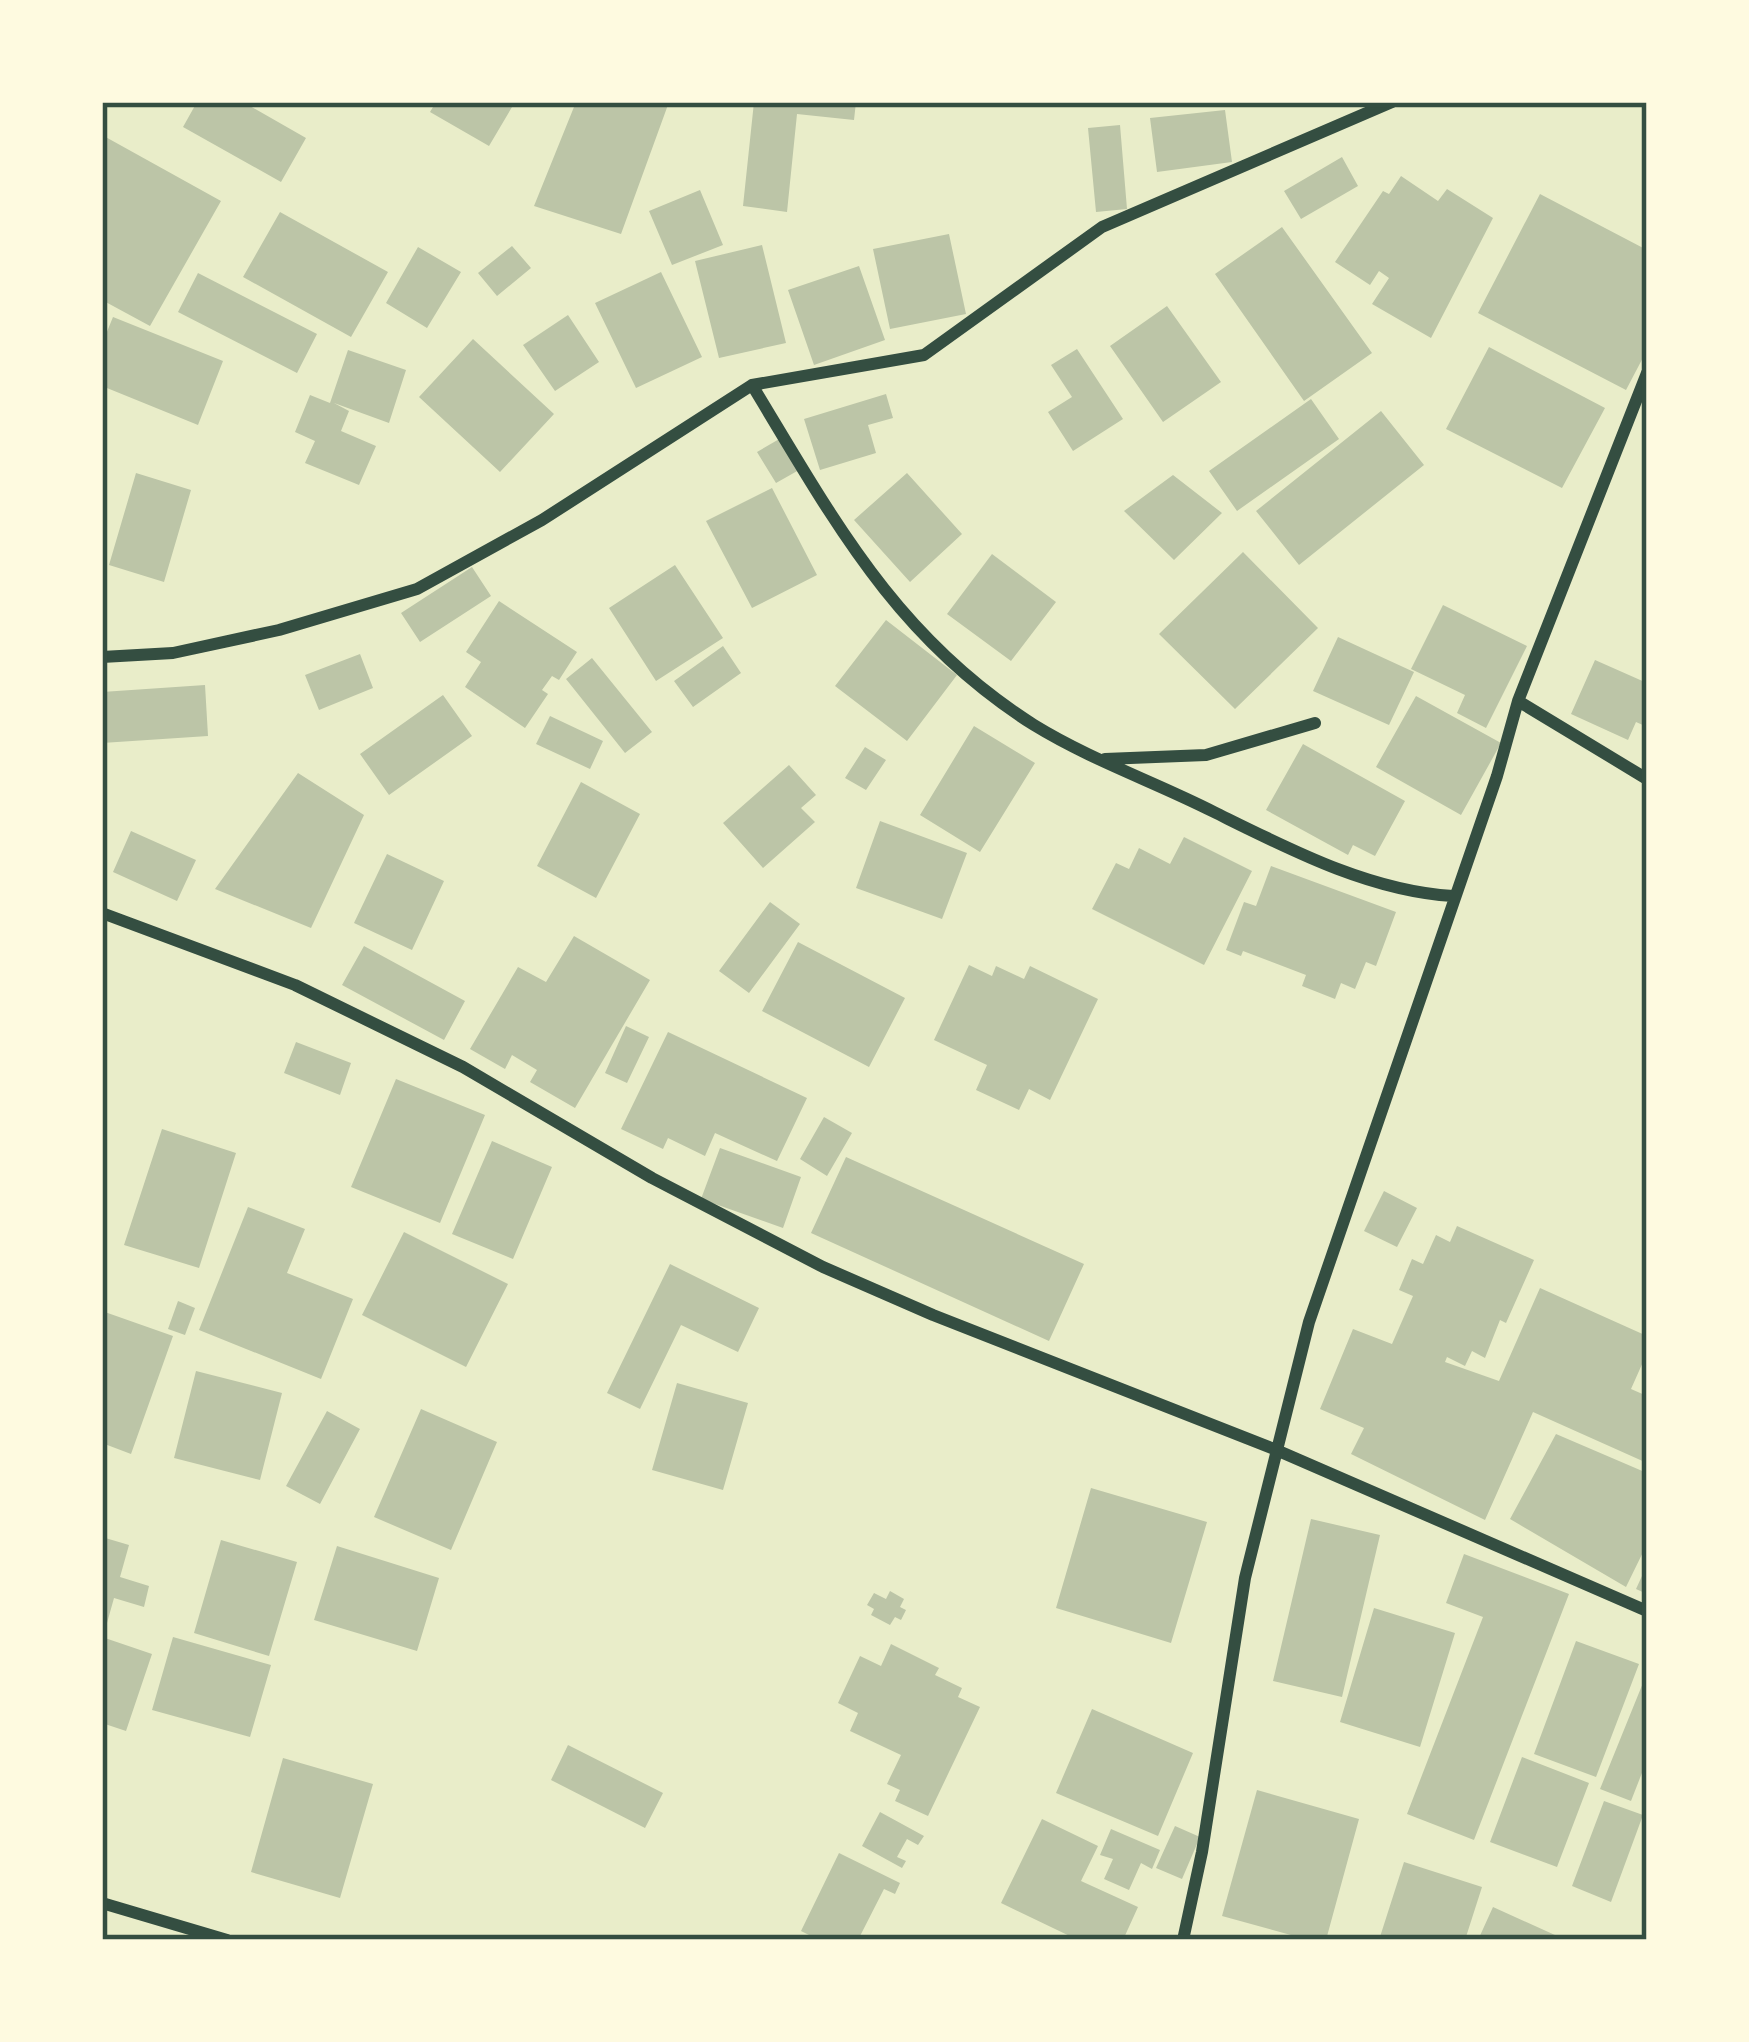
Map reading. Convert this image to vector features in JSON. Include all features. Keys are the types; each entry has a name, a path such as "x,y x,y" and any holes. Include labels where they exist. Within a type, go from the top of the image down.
{"street":[{"path":"102,657 194,648 279,630 417,589 542,520 752,385 924,355 1102,227 1391,102"},
{"path":"1183,1940 1202,1852 1245,1578 1309,1322 1497,776 1518,701 1647,373"},
{"path":"752,385 826,508 887,596 926,640 1034,724 1098,760 1363,878 1412,893 1453,896"},
{"path":"1518,701 1647,778"},
{"path":"1098,760 1206,754 1315,723"},
{"path":"102,913 295,985 463,1067 687,1197 823,1267 933,1316 1274,1450 1647,1611"},
{"path":"102,1903 227,1940"}],"building":[{"path":"197,102 243,102 306,138 281,182 183,127"},
{"path":"436,102 515,102 489,146 430,112"},
{"path":"576,102 669,102 621,234 534,206"},
{"path":"754,102 856,102 854,120 797,114 787,212 743,206"},
{"path":"1225,110 1232,162 1157,172 1150,118"},
{"path":"1120,125 1127,209 1096,212 1088,128"},
{"path":"102,135 221,201 150,326 102,300"},
{"path":"1342,157 1358,186 1301,219 1284,191"},
{"path":"1401,176 1438,201 1447,189 1493,218 1431,338 1372,304 1389,278 1379,271 1370,285 1335,262 1383,191 1389,194"},
{"path":"700,190 723,245 672,265 649,211"},
{"path":"1540,194 1647,250 1647,350 1626,390 1478,313"},
{"path":"280,212 388,272 351,337 243,277"},
{"path":"1282,227 1372,353 1304,401 1215,274"},
{"path":"949,234 966,314 890,329 873,249"},
{"path":"762,245 786,343 719,358 695,261"},
{"path":"512,246 531,268 497,296 478,273"},
{"path":"418,247 461,272 427,328 386,303"},
{"path":"859,266 885,340 814,365 788,290"},
{"path":"661,272 702,357 636,388 595,303"},
{"path":"198,273 317,334 297,373 178,312"},
{"path":"1167,306 1221,382 1163,422 1110,346"},
{"path":"568,315 599,362 555,391 523,345"},
{"path":"113,317 223,361 198,425 102,386 102,344"},
{"path":"473,339 554,414 500,472 419,397"},
{"path":"1489,347 1605,408 1562,488 1446,429"},
{"path":"1077,349 1123,419 1073,451 1048,412 1072,397 1051,365"},
{"path":"348,350 406,370 389,423 334,403 349,411 341,431 376,446 359,485 305,463 315,441 295,432 310,395 330,403"},
{"path":"886,394 893,418 868,425 876,453 820,470 804,419"},
{"path":"1311,399 1339,439 1237,511 1209,471"},
{"path":"1381,411 1424,465 1299,565 1256,511"},
{"path":"781,438 799,470 776,483 757,452"},
{"path":"136,473 191,490 164,582 109,565"},
{"path":"907,473 962,534 910,582 854,520"},
{"path":"1173,475 1222,513 1174,560 1124,511"},
{"path":"772,488 817,575 752,608 706,521"},
{"path":"1243,552 1318,628 1235,709 1159,634"},
{"path":"992,554 1056,602 1011,661 947,614"},
{"path":"675,565 723,638 656,681 609,608"},
{"path":"472,567 491,596 420,642 401,613"},
{"path":"499,601 577,652 559,680 552,676 542,690 548,694 525,728 465,687 481,662 466,652"},
{"path":"1443,605 1527,646 1486,728 1457,713 1465,695 1411,669"},
{"path":"886,620 957,675 907,741 835,686"},
{"path":"1338,637 1414,672 1389,725 1313,691"},
{"path":"723,646 741,673 693,707 674,681"},
{"path":"360,654 373,688 319,710 305,675"},
{"path":"592,658 652,732 625,753 566,679"},
{"path":"1595,660 1647,683 1647,722 1645,726 1636,722 1628,740 1571,714"},
{"path":"205,685 208,736 102,743 102,692"},
{"path":"443,695 472,736 389,795 360,754"},
{"path":"1416,696 1501,743 1461,815 1376,767"},
{"path":"550,716 603,741 590,769 536,744"},
{"path":"974,726 1035,763 980,852 920,815"},
{"path":"1303,744 1405,801 1375,856 1353,845 1348,855 1266,810"},
{"path":"865,747 886,760 866,790 845,778"},
{"path":"789,765 816,795 801,808 815,822 763,868 723,823"},
{"path":"298,773 364,815 311,928 215,889"},
{"path":"581,782 640,814 596,898 537,866"},
{"path":"880,821 967,853 942,919 856,888"},
{"path":"131,831 196,860 177,901 113,872"},
{"path":"1184,837 1252,871 1204,965 1092,909 1116,863 1129,869 1139,848 1170,864"},
{"path":"387,854 444,881 412,950 354,923"},
{"path":"1271,866 1396,912 1376,966 1366,962 1355,989 1341,983 1335,999 1302,986 1306,975 1243,951 1241,956 1226,950 1244,902 1256,906"},
{"path":"770,902 800,924 749,993 719,971"},
{"path":"574,936 650,980 575,1108 530,1082 537,1070 512,1055 505,1069 470,1049 518,967 546,982"},
{"path":"798,942 905,998 869,1067 762,1011"},
{"path":"364,946 465,1001 444,1040 342,985"},
{"path":"969,965 992,976 996,966 1024,979 1030,966 1098,999 1050,1100 1029,1089 1019,1110 976,1090 987,1065 934,1040"},
{"path":"626,1026 649,1037 627,1083 605,1073"},
{"path":"668,1032 807,1098 777,1161 715,1133 705,1156 668,1138 663,1149 621,1129"},
{"path":"296,1042 351,1063 340,1095 284,1073"},
{"path":"396,1079 485,1115 440,1223 351,1187"},
{"path":"824,1117 852,1133 827,1176 800,1159"},
{"path":"162,1129 236,1153 199,1268 124,1245"},
{"path":"492,1141 552,1167 513,1259 452,1234"},
{"path":"720,1148 801,1177 783,1228 701,1199"},
{"path":"846,1157 1084,1264 1049,1341 811,1233"},
{"path":"1384,1191 1417,1208 1397,1247 1364,1231"},
{"path":"248,1207 305,1229 287,1273 353,1299 321,1379 199,1330"},
{"path":"1457,1226 1534,1260 1485,1358 1472,1351 1465,1366 1447,1357 1445,1362 1499,1381 1540,1288 1647,1336 1647,1353 1631,1389 1647,1396 1647,1463 1533,1412 1485,1520 1351,1454 1364,1428 1320,1409 1353,1329 1392,1344 1413,1296 1399,1290 1412,1259 1423,1264 1436,1235 1450,1242"},
{"path":"404,1232 508,1284 466,1367 362,1315"},
{"path":"670,1264 759,1308 738,1352 681,1325 640,1409 607,1393"},
{"path":"178,1301 195,1308 185,1335 168,1329"},
{"path":"102,1311 173,1336 131,1454 102,1443"},
{"path":"196,1371 282,1393 260,1480 174,1458"},
{"path":"677,1383 748,1403 723,1490 652,1470"},
{"path":"421,1409 497,1442 451,1550 374,1517"},
{"path":"327,1411 360,1429 320,1504 286,1486"},
{"path":"1556,1434 1647,1473 1647,1544 1626,1587 1510,1519"},
{"path":"1091,1488 1207,1522 1171,1643 1056,1608"},
{"path":"1311,1519 1380,1535 1342,1697 1273,1681"},
{"path":"102,1537 129,1545 120,1577 149,1586 144,1607 114,1598 107,1623 102,1622"},
{"path":"221,1540 297,1562 269,1656 194,1633"},
{"path":"337,1546 439,1578 417,1651 314,1620"},
{"path":"1464,1554 1569,1594 1474,1840 1407,1814 1483,1617 1446,1603"},
{"path":"1647,1565 1647,1594 1636,1589"},
{"path":"890,1591 904,1599 900,1607 906,1610 901,1620 895,1617 890,1625 871,1615 874,1609 867,1605 874,1593 886,1599"},
{"path":"1374,1608 1455,1633 1420,1747 1340,1722"},
{"path":"102,1637 152,1654 126,1731 102,1723"},
{"path":"173,1637 271,1665 250,1737 152,1710"},
{"path":"1576,1641 1639,1664 1596,1777 1534,1754"},
{"path":"891,1644 939,1668 935,1675 962,1688 958,1697 980,1707 928,1816 895,1801 900,1790 887,1784 901,1755 850,1731 858,1713 838,1703 860,1656 881,1666"},
{"path":"1647,1673 1647,1760 1631,1801 1600,1789"},
{"path":"1092,1709 1193,1753 1158,1836 1056,1793"},
{"path":"568,1745 663,1793 645,1828 551,1780"},
{"path":"1522,1757 1589,1783 1557,1867 1490,1842"},
{"path":"283,1758 373,1784 340,1898 251,1872"},
{"path":"1257,1790 1359,1819 1326,1940 1309,1940 1222,1916"},
{"path":"1604,1801 1643,1815 1611,1902 1572,1886"},
{"path":"880,1812 924,1836 918,1845 907,1839 897,1857 906,1861 902,1868 862,1846"},
{"path":"1042,1819 1098,1846 1081,1881 1138,1907 1123,1940 1115,1936 1113,1940 1078,1940 1001,1903"},
{"path":"1175,1826 1200,1837 1182,1879 1156,1868"},
{"path":"1111,1829 1160,1850 1152,1869 1141,1863 1129,1890 1104,1879 1113,1859 1100,1855"},
{"path":"839,1853 900,1883 895,1894 884,1889 858,1940 819,1940 801,1931"},
{"path":"1404,1862 1482,1887 1465,1940 1379,1940"},
{"path":"1493,1907 1566,1940 1478,1940"}]}
